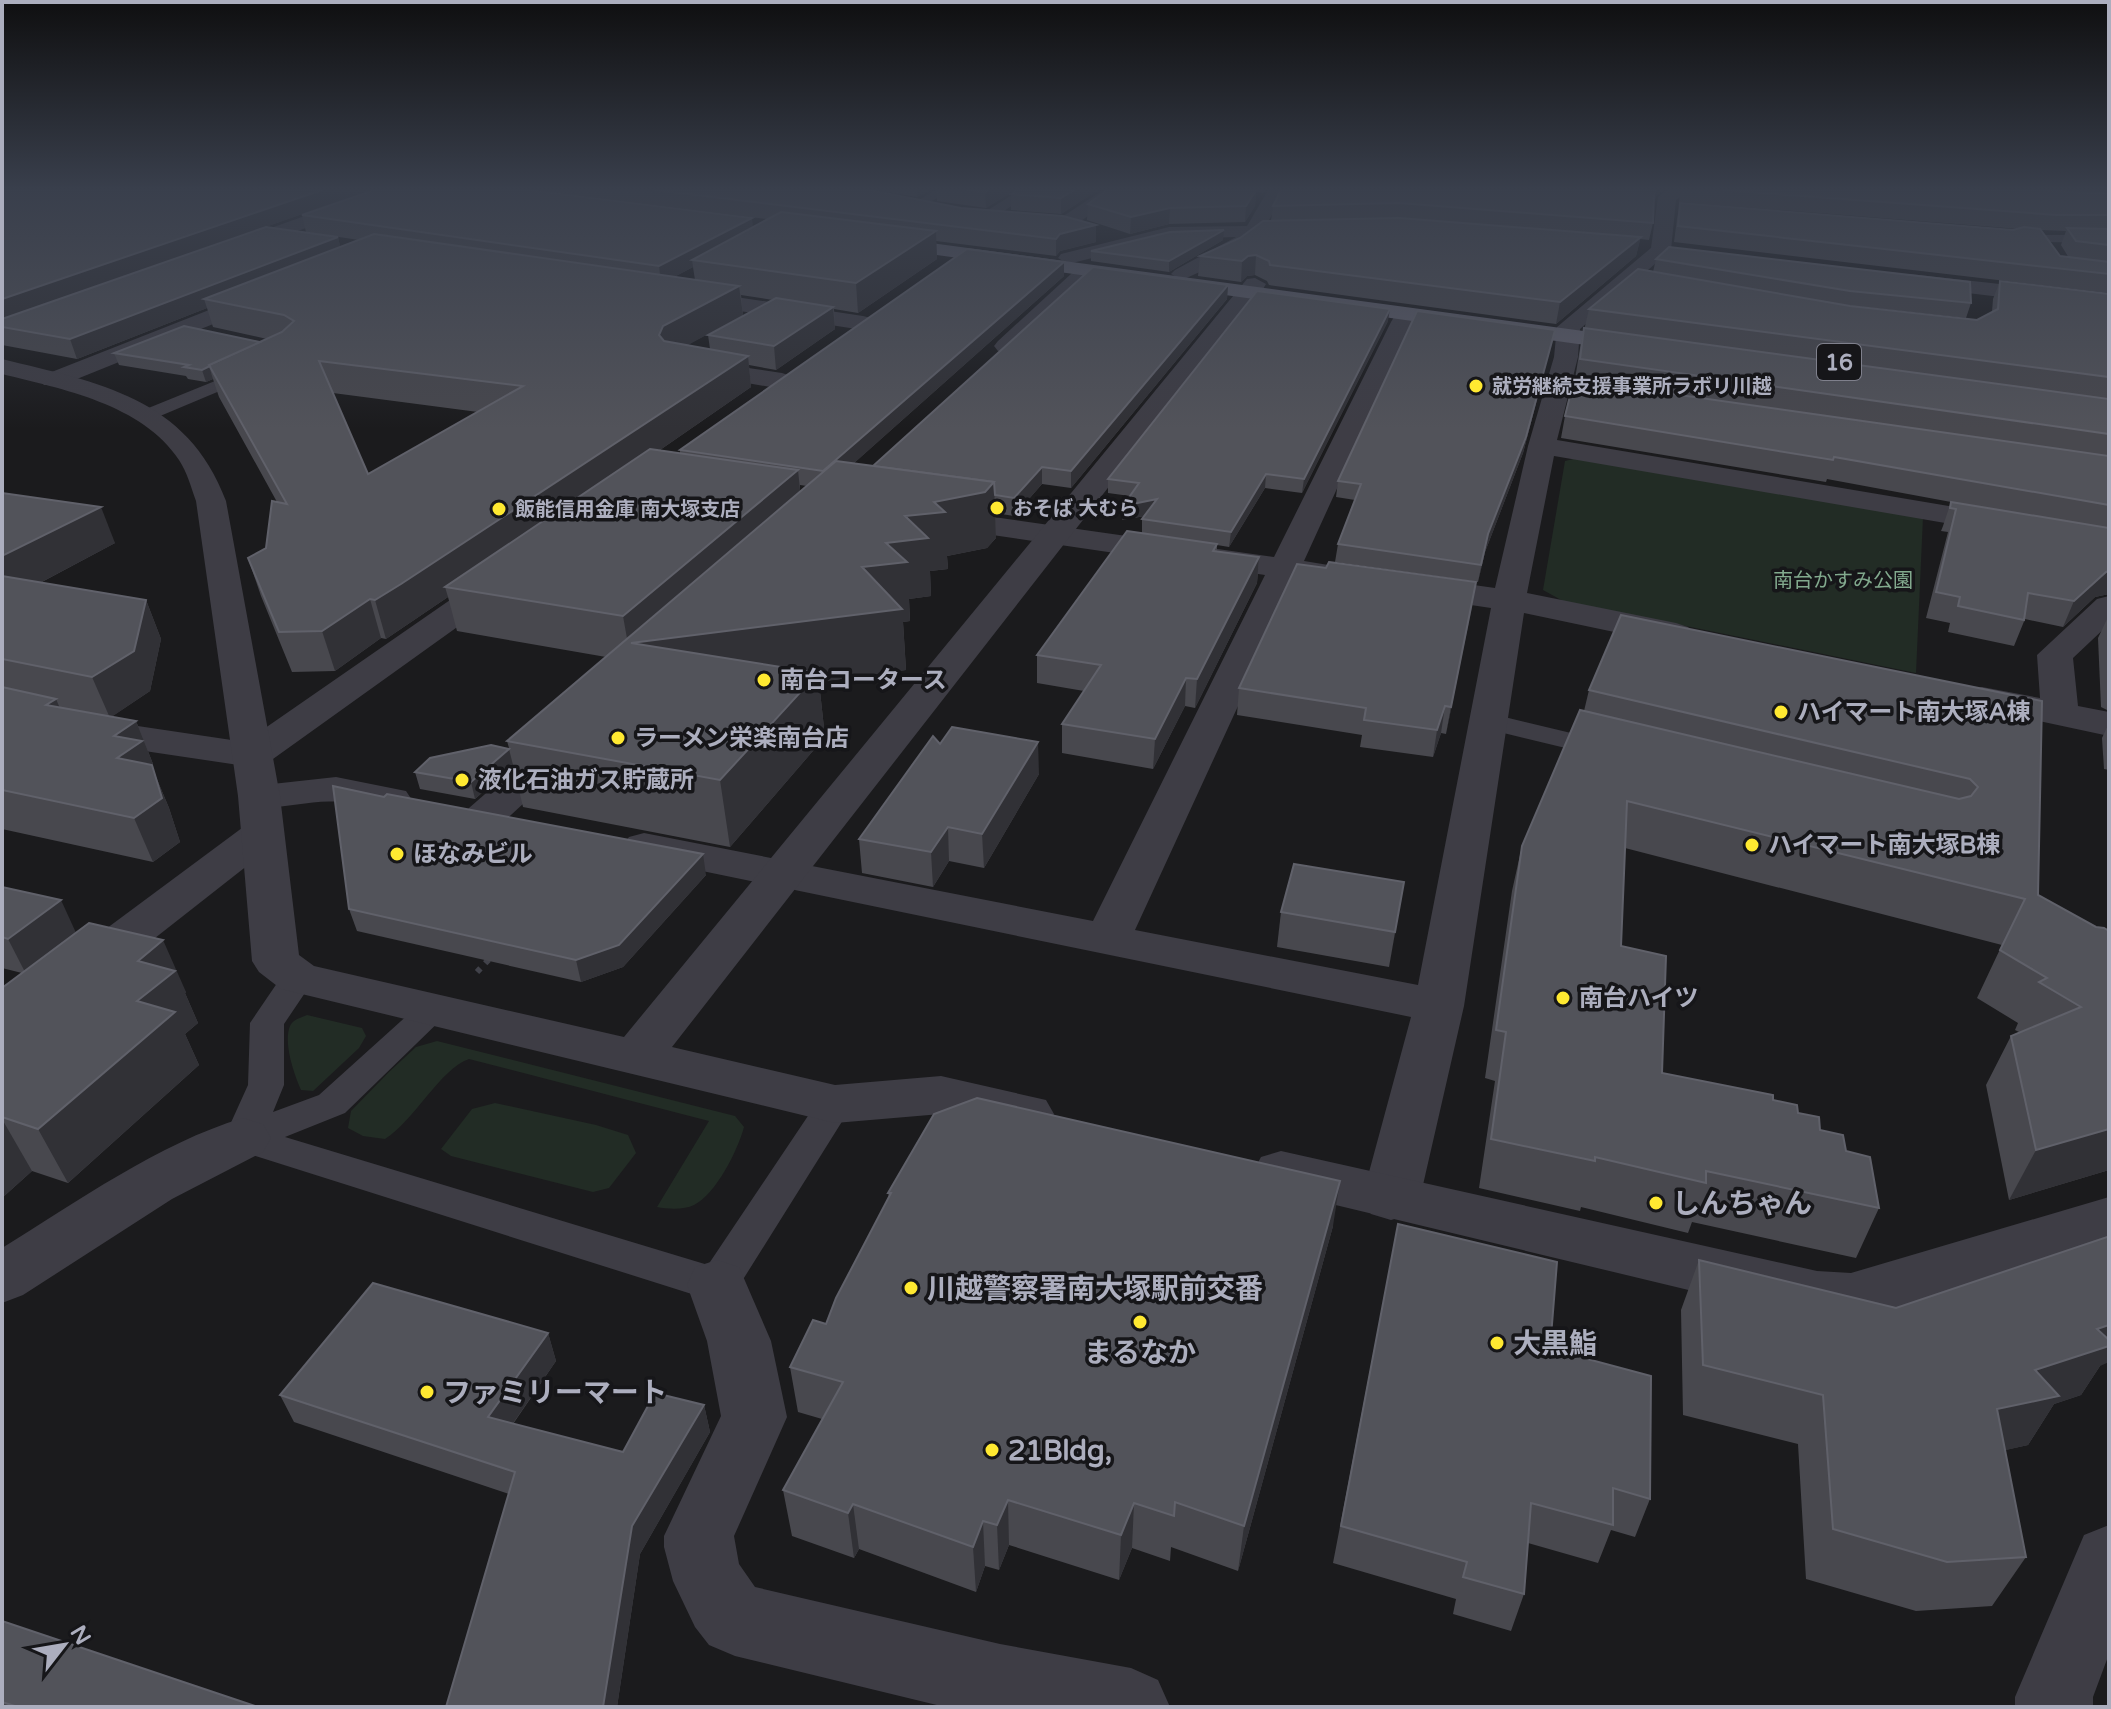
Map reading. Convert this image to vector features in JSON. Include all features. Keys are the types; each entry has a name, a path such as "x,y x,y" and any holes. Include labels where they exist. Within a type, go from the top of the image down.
{"highway":[{"path":"1100,270 1662,344"},
{"path":"1106,270 1182,274 1250,288"}],"street":[{"path":"926,279 939,270"},
{"path":"987,364 1072,270"},
{"path":"1182,274 1191,270"},
{"path":"1391,1198 1439,1006 1509,600 1542,446 1574,390 1569,331 1640,270"},
{"path":"1629,277 1662,284"},
{"path":"1888,277 2109,303"},
{"path":"692,279 664,294 863,323"},
{"path":"53,380 291,285"},
{"path":"635,1059 1250,288"},
{"path":"1979,288 1980,312"},
{"path":"746,407 888,306"},
{"path":"746,326 774,310"},
{"path":"1107,940 1402,322"},
{"path":"706,349 678,364 805,364"},
{"path":"2,366 98,394 147,415 187,451 203,477 211,501 257,795 276,961 298,978 835,1104 941,1095 1069,1124"},
{"path":"1542,446 2109,542"},
{"path":"913,514 1509,600 1708,641"},
{"path":"7,1023 257,795 522,566"},
{"path":"2060,714 2055,655 2109,606"},
{"path":"1953,692 2109,724"},
{"path":"2,711 131,737 257,795 336,789 531,825"},
{"path":"484,817 589,723"},
{"path":"608,839 1439,1006"},
{"path":"2,1278 152,1184 243,1138"},
{"path":"1237,1163 1817,1296 1851,1298 2109,1220"},
{"path":"717,1285 739,1341 754,1417 699,1536 698,1552 722,1606 735,1619 1000,1682 1131,1707"},
{"path":"2054,1707 2054,1697 2109,1559"}],"lane":[{"path":"182,329 213,335"},
{"path":"147,415 271,363"},
{"path":"1488,721 1639,758"},
{"path":"243,1138 266,1085 267,1023 298,978"},
{"path":"243,1138 332,1104 433,1011"},
{"path":"243,1138 717,1285 835,1104"}],"path":[{"path":"477,972 498,949"}],"green space":[{"name":"南台かすみ公園","path":"1577,458 1923,517 1916,673 1563,601 1543,590 1565,461"},
{"path":"307,1015 362,1028 366,1036 359,1048 313,1091 301,1090 288,1041 291,1024"},
{"path":"437,1041 735,1116 744,1127 718,1182 694,1205 676,1209 657,1207 709,1121 469,1059 448,1073 396,1131 385,1139 363,1136 348,1128 351,1111 389,1072 416,1047"},
{"path":"495,1103 628,1135 636,1153 609,1188 593,1192 451,1156 441,1149 472,1109"}],"building":[{"path":"2,270 88,270 2,299"},
{"path":"143,270 252,270 70,339 2,327 2,319"},
{"path":"280,270 625,270 739,286 663,326 659,335 664,341 748,356 375,600 370,599 322,631 279,632 248,558 266,548 272,501 287,504 209,365 282,332 294,321 284,315 204,299","holes":["319,361 523,386 368,474"]},
{"path":"762,270 876,270 856,283"},
{"path":"937,270 1055,270 823,471 680,450"},
{"path":"1090,270 1114,270 1228,285 1071,471 1042,467 1014,498 995,495 994,482 873,466"},
{"path":"1307,270 1600,270 1560,302"},
{"path":"1637,270 1850,306 1977,320 1998,309 2000,281 2109,294 2109,377 1589,309"},
{"path":"1721,270 1865,270 1970,282 1971,303 1850,291"},
{"path":"2071,270 2109,270 2109,274"},
{"path":"1257,291 1390,309 1304,479 1266,474 1231,532 1142,519 1157,499 1123,506 1139,483 1108,479"},
{"path":"776,298 833,307 774,346 708,335"},
{"path":"1417,311 1555,330 1526,437 1488,534 1481,565 1338,544 1361,484 1338,481"},
{"path":"184,326 260,342 202,370 184,367 189,365 114,353"},
{"path":"1584,328 2109,399 2109,434 1580,359"},
{"path":"1574,380 2109,456 2109,505 1834,457 1833,460 1565,416"},
{"path":"650,449 798,470 623,616 445,587"},
{"path":"836,461 994,482 985,492 934,502 945,512 905,516 928,538 886,543 907,562 862,567 902,609 631,643 818,673 720,780 507,741"},
{"path":"2,493 101,507 2,556"},
{"path":"1951,502 2109,528 2109,571 2074,601 2028,593 2024,620 1958,606 1960,597 1936,592 1956,509 1950,508"},
{"path":"1127,531 1217,544 1213,551 1259,557 1197,679 1186,678 1155,739 1062,724 1101,665 1037,655"},
{"path":"1329,562 1476,582 1451,707 1445,706 1437,730 1364,720 1366,708 1239,688 1297,564 1326,568"},
{"path":"2,576 146,600 134,651 92,677 2,659"},
{"path":"1621,615 2042,701 2038,895 2109,931 2109,1129 2036,1150 2011,1036 2081,1007 2039,982 2047,978 2000,950 2025,899 1627,801 1621,946 1666,956 1662,1073 1773,1095 1773,1100 1797,1105 1798,1113 1819,1117 1820,1130 1843,1135 1846,1151 1870,1157 1879,1208 1706,1171 1706,1183 1595,1157 1595,1161 1491,1139 1506,1032 1496,1030 1522,846 1580,710 1959,799 1971,796 1978,787 1970,779 1589,690"},
{"path":"2,687 56,699 46,705 136,721 114,736 142,741 117,758 152,765 162,798 134,818 2,790"},
{"path":"952,727 1038,742 982,834 948,827 931,852 859,839 933,736 940,744"},
{"path":"491,745 509,749 471,782 415,772 430,758"},
{"path":"333,786 703,854 619,945 576,960 349,909"},
{"path":"1294,864 1404,882 1395,932 1281,912"},
{"path":"2,887 61,900 8,939 2,937"},
{"path":"89,923 163,940 138,961 175,971 137,1001 175,1012 38,1129 2,1117 2,988"},
{"path":"977,1098 1340,1181 1244,1526 1175,1502 1174,1516 1134,1503 1121,1535 1008,1500 997,1525 983,1521 973,1547 853,1504 848,1513 783,1490 843,1382 790,1367 813,1320 826,1324 836,1298 891,1193 888,1193 934,1114"},
{"path":"1398,1224 1557,1262 1550,1349 1651,1376 1650,1499 1613,1488 1613,1525 1531,1503 1524,1594 1463,1577 1467,1562 1341,1526"},
{"path":"2107,1237 2109,1325 2097,1329 2109,1340 2109,1346 2035,1370 2059,1396 1997,1409 2026,1557 1947,1562 1833,1529 1823,1395 1703,1365 1699,1260 1896,1308"},
{"path":"373,1283 548,1333 488,1417 623,1452 655,1393 704,1405 632,1526 603,1707 446,1707 515,1472 280,1395"},
{"path":"2,1621 258,1707 18,1707 2,1702"}],"place":[{"name":"就労継続支援事業所ラボリ川越","path":"1476,386"},
{"name":"おそば 大むら","path":"997,508"},
{"name":"飯能信用金庫 南大塚支店","path":"499,509"},
{"name":"南台コータース","path":"764,680"},
{"name":"ハイマート南大塚A棟","path":"1781,712"},
{"name":"ラーメン栄楽南台店","path":"618,738"},
{"name":"液化石油ガス貯蔵所","path":"462,780"},
{"name":"ハイマート南大塚B棟","path":"1752,845"},
{"name":"ほなみビル","path":"397,854"},
{"name":"南台ハイツ","path":"1563,998"},
{"name":"しんちゃん","path":"1656,1203"},
{"name":"川越警察署南大塚駅前交番","path":"911,1288"},
{"name":"まるなか","path":"1140,1322"},
{"name":"大黒鮨","path":"1497,1343"},
{"name":"ファミリーマート","path":"427,1392"},
{"name":"21Bldg,","path":"992,1450"}]}
